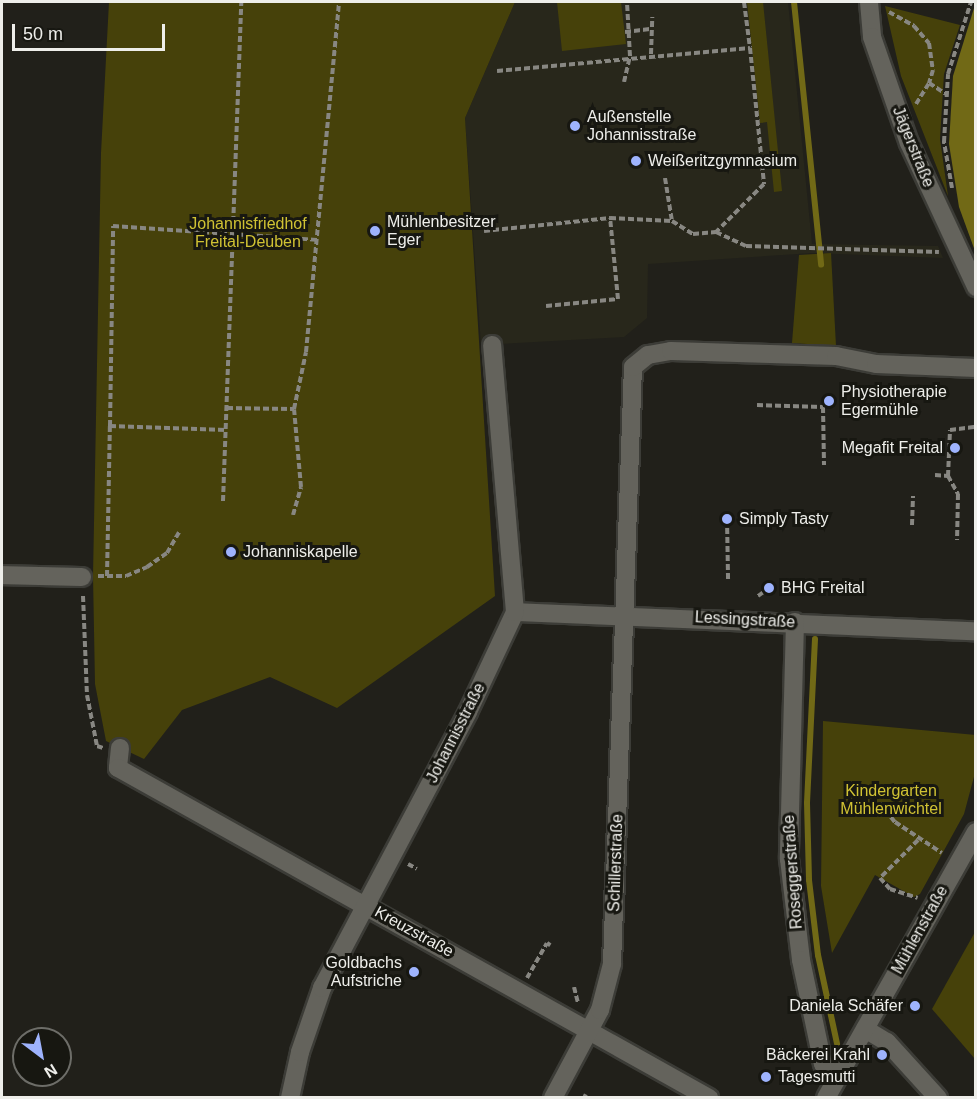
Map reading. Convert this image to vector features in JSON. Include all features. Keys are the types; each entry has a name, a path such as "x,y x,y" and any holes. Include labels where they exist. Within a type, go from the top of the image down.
{"street":[{"name":"Jägerstraße","path":"875,6 872,37 909,143 975,287"},
{"path":"492,345 515,612"},
{"name":"Schillerstraße","path":"553,1098 602,1004 612,964 633,367 648,355 671,351 836,356 891,365 975,368"},
{"path":"2,575 87,576"},
{"name":"Lessingstraße","path":"515,612 975,631"},
{"name":"Johannisstraße","path":"290,1098 322,988 468,712 515,612"},
{"name":"Roseggerstraße","path":"795,622 789,859 801,960 822,1064 839,1076"},
{"name":"Kreuzstraße","path":"120,757 366,905 709,1098"},
{"name":"Mühlenstraße","path":"826,1098 975,831"},
{"path":"865,1029 887,1042 938,1098"}],"path":[{"path":"223,501 241,2"},
{"path":"293,515 301,487 294,409 306,352 339,2"},
{"path":"624,82 630,56 627,2"},
{"path":"716,232 764,184 744,2"},
{"path":"953,194 944,142 946,94 948,74 971,2"},
{"path":"875,6 914,26 929,43 933,70 914,107"},
{"path":"651,54 652,17"},
{"path":"628,31 650,29"},
{"path":"497,70 651,54 750,48"},
{"path":"928,83 946,94"},
{"path":"665,178 672,221"},
{"path":"484,231 610,218 672,221 693,234 716,232 746,246 940,252"},
{"path":"546,306 618,299 610,218"},
{"path":"107,576 113,226 317,240"},
{"path":"757,405 823,407 824,465"},
{"path":"227,408 294,409"},
{"path":"110,426 226,430"},
{"path":"957,540 958,494 948,476 950,430 975,427"},
{"path":"935,475 948,476"},
{"path":"912,525 913,496"},
{"path":"727,519 728,579"},
{"path":"120,757 98,746 91,722 87,576 126,576 147,567 167,553 179,532"},
{"path":"758,596 769,588"},
{"path":"880,803 895,822 918,840 943,853"},
{"path":"918,840 880,878 890,889 913,899 922,897"},
{"path":"527,979 547,943 550,945"},
{"path":"574,987 578,1007"}],"shaded area":[{"name":"Weißeritzgymnasium","path":"515,2 788,2 812,244 938,246 943,258 812,253 648,264 647,318 624,337 481,345 465,118"},
{"path":"975,5 975,251 959,207 949,144 953,76"}],"green space":[{"name":"Johannisfriedhof Freital-Deuben","path":"109,2 515,2 465,118 495,596 337,708 270,677 182,710 144,759 106,741 95,684 93,576 101,153"},
{"path":"557,2 621,2 626,44 562,51"},
{"path":"747,2 763,2 782,191 774,192 767,122 760,123"},
{"path":"885,6 960,25 944,74 940,139 948,196 901,76"},
{"path":"831,253 836,346 792,343 799,255"},
{"name":"Kindergarten Mühlenwichtel","path":"823,721 976,735 975,773 964,814 920,894 914,897 875,875 832,953 821,886"},
{"path":"975,932 975,1059 932,1009"}],"waterway":[{"path":"794,2 821,265"},
{"path":"815,639 807,803 809,880 818,955 837,1044"}],"place":[{"name":"Außenstelle Johannisstraße","path":"575,126"},
{"name":"Weißeritzgymnasium","path":"636,161"},
{"name":"Mühlenbesitzer Eger","path":"375,231"},
{"name":"Physiotherapie Egermühle","path":"829,401"},
{"name":"Megafit Freital","path":"955,448"},
{"name":"Simply Tasty","path":"727,519"},
{"name":"Johanniskapelle","path":"231,552"},
{"name":"BHG Freital","path":"769,588"},
{"name":"Goldbachs Aufstriche","path":"414,972"},
{"name":"Daniela Schäfer","path":"915,1006"},
{"name":"Bäckerei Krahl","path":"882,1055"},
{"name":"Tagesmutti","path":"766,1077"}]}
